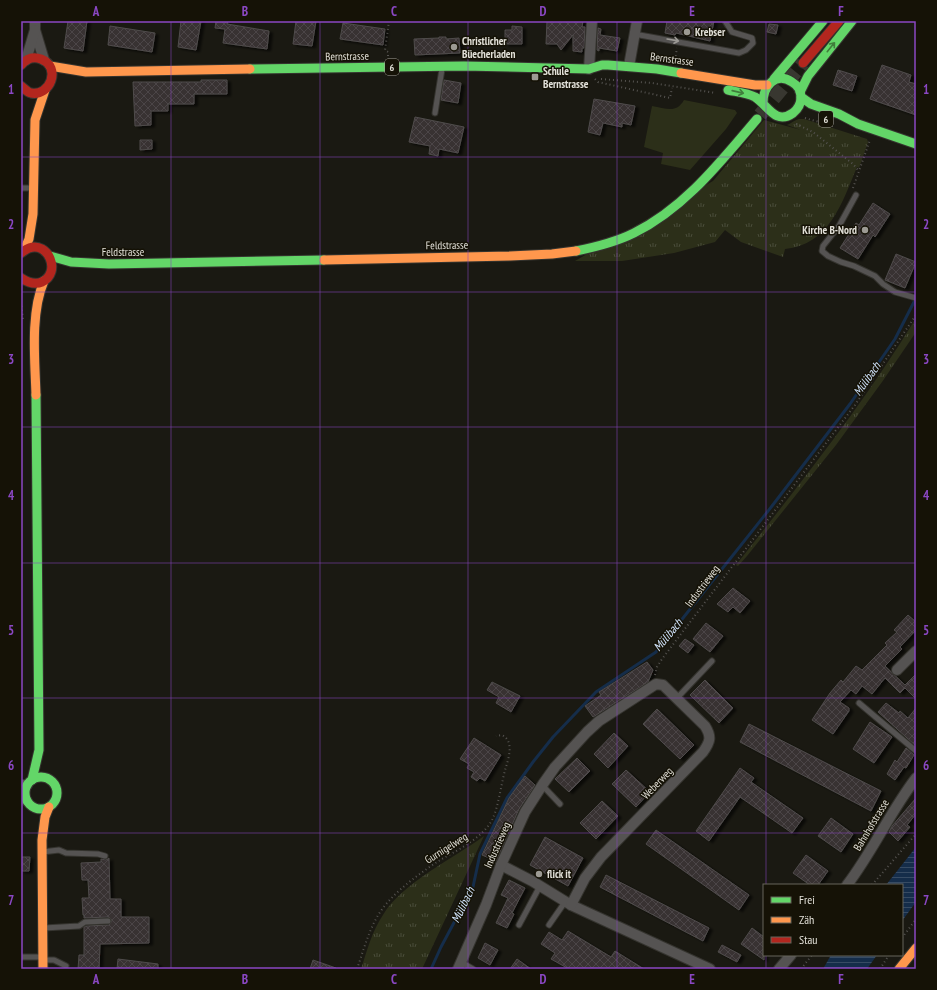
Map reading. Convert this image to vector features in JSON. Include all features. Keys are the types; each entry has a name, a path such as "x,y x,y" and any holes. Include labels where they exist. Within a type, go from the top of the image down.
{"main road":[{"path":"824,21 770,82 763,94 763,103 769,112 776,116 784,116 795,112 800,105 805,80 852,21"},
{"path":"803,63 838,21"},
{"name":"Bernstrasse","path":"24,63 37,58 47,63 86,72 442,67 591,75 602,65 629,66 755,85 770,82"},
{"path":"35,120 53,76 47,63"},
{"name":"Bernstrasse","path":"47,88 64,79 86,72"},
{"name":"6","path":"591,75 659,79 750,95 763,103"},
{"path":"770,82 781,78 788,79 796,84 801,94"},
{"path":"23,88 36,93 47,88"},
{"path":"22,252 29,239 33,214 35,120 30,103 23,88"},
{"name":"6","path":"801,94 811,104 839,114 858,124 916,144"},
{"name":"6","path":"795,112 837,122 858,124"},
{"name":"Feldstrasse","path":"22,252 33,247 58,260 88,264 152,264 517,256 560,253 590,248 633,233 647,226 673,209 711,173 757,119"},
{"path":"33,214 39,237 52,266 40,290 35,321 39,750 48,779"},
{"name":"Feldstrasse","path":"47,278 64,270 88,264"},
{"path":"23,279 34,283 47,278"},
{"path":"23,279 29,294 35,321"},
{"path":"39,750 23,798 33,808 42,840"},
{"path":"27,783 42,777 48,779 54,785 57,795 53,804 49,807 44,809 33,808"},
{"path":"43,962 42,840 45,816 49,807"},
{"path":"899,969 916,948"}],"street":[{"path":"591,75 592,21"},
{"path":"629,66 637,21"},
{"path":"24,63 35,26"},
{"path":"35,26 47,63"},
{"path":"898,670 916,651"},
{"name":"Weberweg","path":"568,903 601,857 703,752 708,745 710,739 709,732 705,726 663,685 656,684"},
{"name":"Industrieweg","path":"460,966 501,865 525,812 542,785 555,767 599,721 656,684"},
{"name":"Bahnhofstrasse","path":"848,884 916,778"},
{"path":"501,865 568,903 704,968"},
{"path":"779,969 790,956"},
{"path":"452,969 460,966"}],"lane":[{"path":"634,34 739,52 746,50 753,43 752,38 732,32 725,21"},
{"path":"435,113 442,67"},
{"path":"21,188 33,188"},
{"path":"854,193 839,226 823,246 822,251 828,256 875,276 883,284 895,292 914,297"},
{"path":"677,698 712,661"},
{"path":"859,704 916,751"},
{"path":"542,785 560,804"},
{"path":"42,852 59,850 66,853 98,854 105,856"},
{"path":"519,925 540,886"},
{"path":"549,925 568,903"},
{"path":"42,928 79,926 84,922 108,921"},
{"path":"21,956 43,962 54,960 66,966"},
{"path":"460,966 473,969"}],"path":[{"path":"386,67 388,52 385,50 389,21"},
{"path":"675,60 678,46"},
{"path":"591,75 598,82 670,98 672,88"},
{"path":"591,75 721,93"},
{"path":"809,115 838,128"},
{"path":"791,123 814,132 854,164 859,171"},
{"path":"854,193 859,171 871,139"},
{"name":"Industrieweg","path":"656,684 655,674 662,659 855,405 916,315"},
{"name":"Gurnigelweg","path":"357,969 374,923 387,902 421,873 474,839 488,827 492,820 508,760 510,743 507,737 502,735 496,736"},
{"path":"873,884 916,834"},
{"path":"903,937 916,919"},
{"path":"801,969 811,956"},
{"path":"880,969 888,956"}],"green space":[{"path":"684,100 735,110 737,113 726,129 690,170 661,164 663,153 644,147 652,106 674,109"},
{"path":"799,119 804,119 867,139 868,142 859,168 857,167 839,208 832,220 813,240 800,246 785,249 783,257 741,242 725,230 715,242 674,253 622,261 575,261 713,181 764,120 801,130 787,125"},
{"path":"916,318 916,332 882,382 836,445 747,556 738,566 736,565 807,475 874,382"},
{"path":"484,836 422,969 361,969 376,928 392,903 415,882"}],"water":[{"path":"916,847 916,902 903,920 903,884 887,884"},
{"path":"830,956 876,956 867,969 823,969"}],"building":[{"path":"68,21 87,21 83,51 64,48"},
{"path":"181,21 201,21 196,50 178,47"},
{"path":"216,21 228,21 227,24 269,31 267,49 223,43 225,29 215,28"},
{"path":"296,21 316,21 312,46 293,44"},
{"path":"547,21 583,21 582,27 585,27 584,48 582,48 582,52 573,51 573,35 561,50 557,44 546,44"},
{"path":"667,21 714,21 710,41 676,33 675,35 665,33"},
{"path":"343,23 385,29 383,45 340,39"},
{"path":"769,24 778,25 776,34 767,32"},
{"path":"110,26 155,33 152,52 108,45"},
{"path":"512,26 522,27 522,44 505,44 505,30 512,30"},
{"path":"598,28 601,29 600,35 620,38 617,51 599,48 599,51 597,50"},
{"path":"446,37 446,39 459,38 460,53 415,55 414,39"},
{"path":"882,65 911,75 909,82 916,84 916,115 870,99"},
{"path":"838,70 857,76 852,91 833,85"},
{"path":"201,80 227,80 227,94 194,94 194,104 168,104 168,111 151,111 151,125 135,126 133,82 201,82"},
{"path":"444,80 461,83 458,103 441,100"},
{"path":"594,99 635,106 631,125 622,123 622,127 603,123 600,135 588,132"},
{"path":"415,117 464,127 458,153 439,149 438,156 429,154 430,146 409,142"},
{"path":"140,140 152,140 152,149 140,150"},
{"name":"Kirche B-Nord","path":"873,203 890,214 875,237 873,235 858,259 840,248 856,223 859,225"},
{"path":"896,254 916,262 905,288 885,280"},
{"path":"733,588 750,601 740,613 733,607 728,612 717,604"},
{"path":"908,615 916,622 916,630 900,647 902,649 885,666 905,685 916,674 916,699 905,688 900,693 885,678 872,694 862,686 856,694 851,690 840,702 849,708 849,711 833,734 812,720 830,693 841,680 843,682 856,666 862,670 887,645 885,643 897,632 894,630"},
{"path":"706,623 723,636 710,652 693,639"},
{"path":"685,639 694,645 688,653 679,646"},
{"path":"647,662 653,670 648,682 593,717 585,706 601,695 599,692"},
{"path":"705,680 733,708 719,723 690,695"},
{"path":"492,682 520,696 511,712 496,703 499,697 487,690"},
{"path":"886,703 899,713 900,711 908,718 916,708 916,746 878,712"},
{"path":"657,709 694,745 680,759 643,724"},
{"path":"870,722 892,737 874,763 853,749"},
{"path":"749,724 881,791 871,811 740,742"},
{"path":"614,733 628,746 608,768 594,754"},
{"path":"474,738 501,755 485,781 480,778 477,781 471,777 474,772 467,768 469,764 460,759"},
{"path":"906,748 914,755 906,768 904,767 895,780 887,774 895,760 897,762"},
{"path":"577,758 590,771 569,792 555,779"},
{"path":"740,768 754,778 751,782 803,818 792,833 740,797 709,841 696,831"},
{"path":"626,770 650,792 636,807 612,784"},
{"path":"525,776 535,785 519,809 496,861 482,855 509,798"},
{"path":"916,798 916,814 907,825 910,827 898,841 889,832 892,826"},
{"path":"602,801 618,816 596,839 580,823"},
{"path":"831,818 853,834 841,852 818,836"},
{"path":"656,830 749,895 739,910 646,844"},
{"path":"545,837 583,858 568,886 530,865"},
{"path":"806,855 828,871 819,884 809,884 793,873"},
{"path":"21,857 30,857 29,871 21,871"},
{"path":"109,858 110,899 121,899 121,917 149,917 149,943 100,944 99,969 78,969 79,955 84,955 84,927 109,925 112,921 108,917 84,918 82,898 89,898 88,880 82,880 81,863 101,862 101,859 106,860"},
{"path":"606,875 709,928 703,941 600,887"},
{"path":"509,880 525,888 512,913 514,914 507,928 496,923 508,898 501,895"},
{"path":"752,928 763,936 764,960 741,944"},
{"path":"568,931 611,957 615,951 644,969 569,969 551,959 555,953 541,944 549,932 562,940"},
{"path":"485,943 498,950 490,965 478,958"},
{"path":"722,945 741,955 737,962 718,952"},
{"path":"118,959 158,964 158,969 117,969"},
{"path":"517,959 531,969 510,969"},
{"path":"313,960 336,968 336,969 310,969"}],"waterway":[{"name":"Mülibach","path":"431,969 473,887 480,854 507,798 533,762 553,737 596,692 656,652 772,506 850,404 895,339 916,298"}],"tunnel":[{"path":"760,115 803,63"}],"traffic: fast":[{"path":"774,79 823,21"},
{"path":"800,92 808,76 852,21"},
{"path":"250,69 464,66 589,69 602,65 608,65 657,69 681,73"},
{"path":"728,90 755,97 772,112 781,117 787,116 796,110 799,106 801,97 800,92 797,86 792,82 780,78 771,82 768,86 765,91 763,103"},
{"path":"801,97 811,104 839,114 858,124 916,144"},
{"path":"576,251 620,239 652,223 670,211 716,167 757,119"},
{"path":"50,256 71,262 109,264 324,260"},
{"path":"32,780 39,750 36,395"},
{"path":"38,777 44,777 54,784 57,793 56,799 50,806 44,809 38,809 28,802 25,796 25,790 32,780 38,777"}],"traffic: slow":[{"path":"50,66 86,72 250,69"},
{"path":"681,73 755,85 767,85"},
{"path":"24,250 29,239 33,214 35,120 45,90"},
{"path":"324,260 510,256 576,251"},
{"path":"36,395 34,352 35,322 44,281"},
{"path":"43,969 42,840 45,817 49,807"},
{"path":"899,969 916,948"}],"traffic: jam":[{"path":"803,63 839,21"},
{"path":"21,65 30,59 41,59 51,68 52,74 48,86 38,93 31,93 21,86"},
{"path":"21,253 29,248 36,247 42,249 47,253 52,265 48,277 42,282 31,283 21,278"}],"place":[{"name":"Krebser","path":"687,32"},
{"name":"Christlicher Büecherladen","path":"454,47"},
{"name":"Schule Bernstrasse","path":"535,77"},
{"name":"Kirche B-Nord","path":"865,230"},
{"name":"flick it","path":"539,874"}]}
